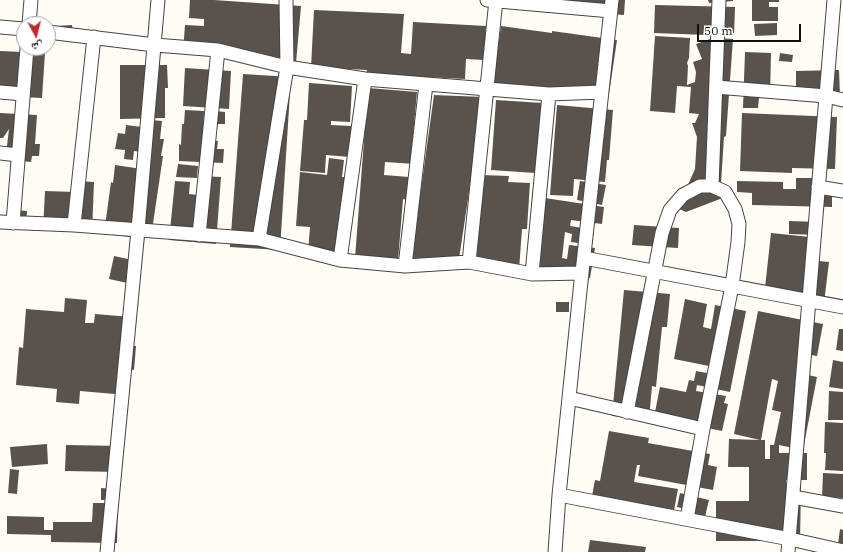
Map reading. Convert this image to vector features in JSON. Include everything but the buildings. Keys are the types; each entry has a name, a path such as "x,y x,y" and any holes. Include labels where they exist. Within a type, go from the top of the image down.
{"street":[{"path":"30,16 31,0"},
{"path":"107,552 138,230 158,0"},
{"path":"259,239 287,67 286,0"},
{"path":"469,262 493,0 611,6 559,495 555,552"},
{"path":"712,186 719,0"},
{"path":"788,552 834,0"},
{"path":"0,27 16,28"},
{"path":"56,33 154,45 218,50 287,67 365,79 549,94 602,92"},
{"path":"74,225 94,37"},
{"path":"198,235 218,50"},
{"path":"26,56 18,155 3,223 74,225 259,239 340,260 405,266 469,262 532,274 582,273"},
{"path":"340,260 365,79"},
{"path":"405,266 426,84"},
{"path":"716,87 826,96 843,100"},
{"path":"0,92 23,94"},
{"path":"532,274 549,94"},
{"path":"0,153 18,155"},
{"path":"627,412 662,233 670,210 682,195 700,186 712,186 725,192 735,209 739,224 738,242 732,286 687,519"},
{"path":"818,187 843,191"},
{"path":"584,258 843,307"},
{"path":"569,398 703,430"},
{"path":"559,495 790,539 843,551"},
{"path":"793,497 843,506"}]}
